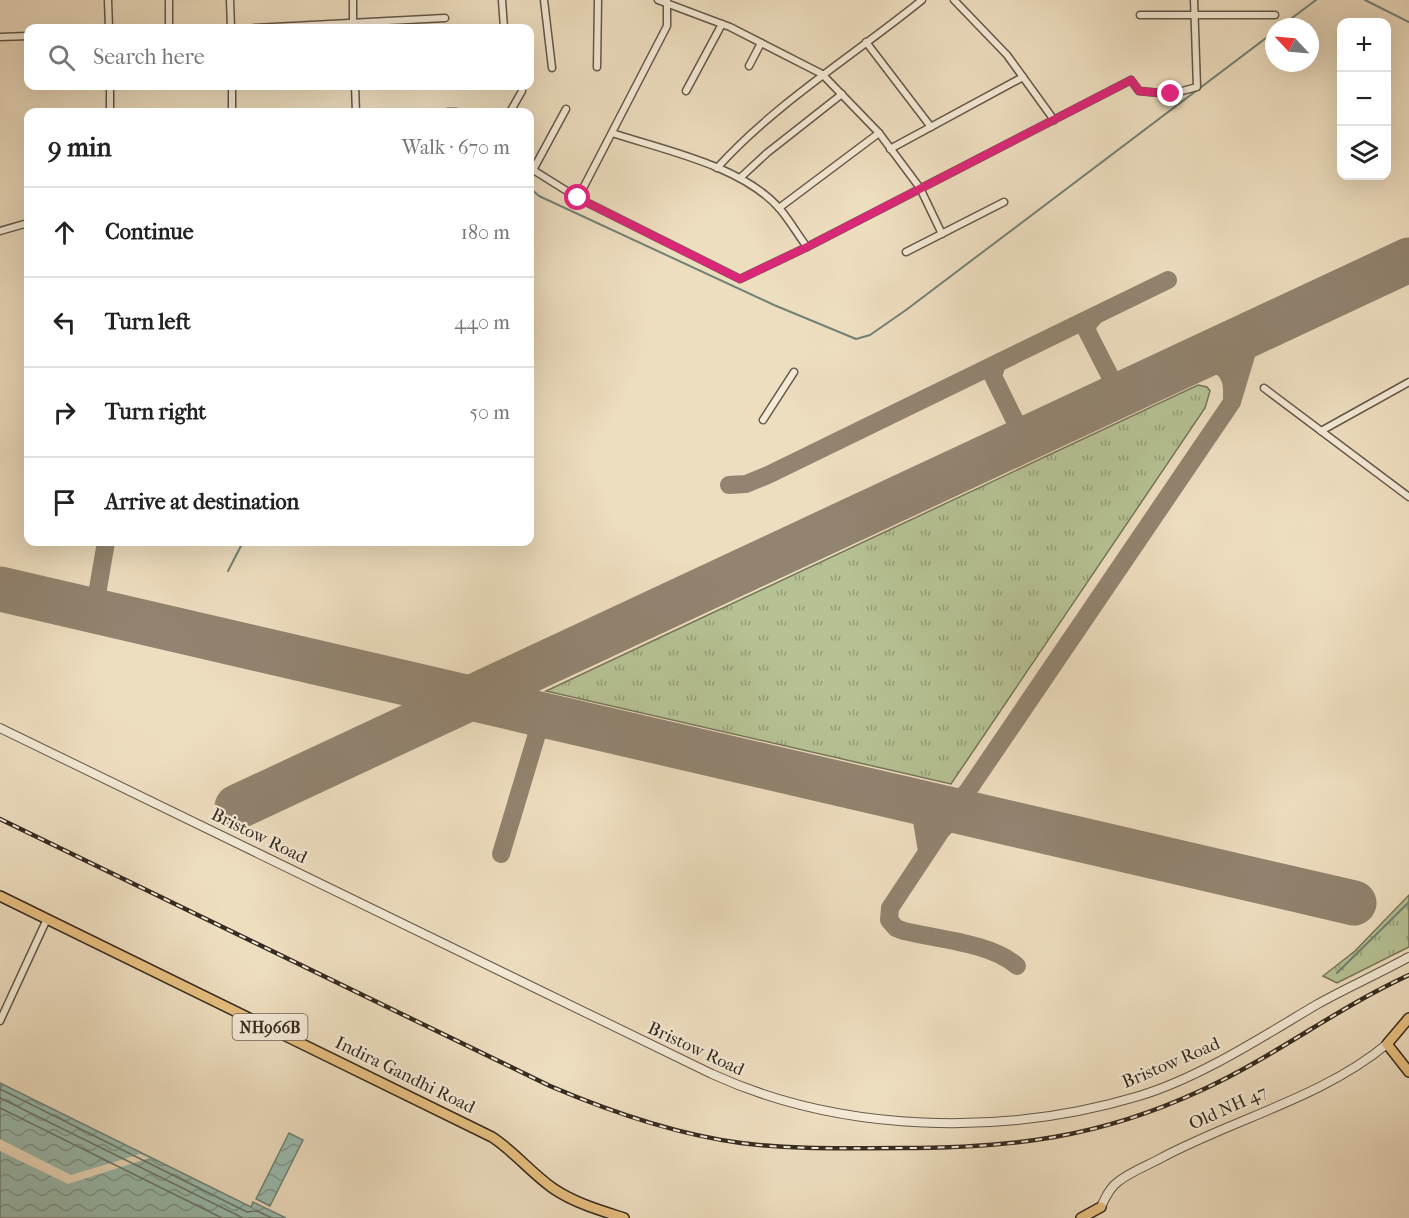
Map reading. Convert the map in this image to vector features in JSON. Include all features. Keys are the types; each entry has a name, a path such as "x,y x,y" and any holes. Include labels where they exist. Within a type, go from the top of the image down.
{"main road":[{"name":"Indira Gandhi Road","path":"0,896 492,1137 515,1153 553,1188 578,1203 624,1218"},
{"name":"Old NH 47","path":"1387,1044 1409,1018"},
{"path":"1387,1044 1407,1068"},
{"name":"Old NH 47","path":"1098,1218 1101,1207"},
{"path":"1081,1218 1101,1207"}],"street":[{"path":"108,0 109,24"},
{"path":"169,0 169,24"},
{"path":"230,0 231,24"},
{"path":"353,0 353,24"},
{"path":"502,0 504,24"},
{"path":"544,0 552,68"},
{"path":"597,66 598,0"},
{"path":"658,0 667,1 722,24 822,74 879,133 920,188 942,234"},
{"path":"717,168 744,138 822,74 922,0"},
{"path":"954,0 1007,55 1054,120"},
{"path":"534,171 578,198 740,279 807,247 1131,80 1139,91 1171,94 1197,87 1194,0"},
{"path":"578,198 667,26 667,1"},
{"path":"1140,15 1194,17 1275,15"},
{"path":"366,24 445,18"},
{"path":"686,91 722,24"},
{"path":"0,37 24,36"},
{"path":"866,42 931,127"},
{"path":"749,66 761,44"},
{"path":"890,149 1023,77"},
{"path":"110,90 110,108"},
{"path":"232,90 232,108"},
{"path":"355,90 356,108"},
{"path":"512,108 522,91"},
{"path":"740,178 842,94"},
{"path":"534,164 566,109"},
{"path":"612,133 717,168 740,178 779,208 807,247"},
{"path":"779,208 879,133"},
{"path":"906,252 1004,202"},
{"path":"0,231 24,224"},
{"path":"763,420 794,372"},
{"path":"1321,430 1409,382"},
{"path":"1264,388 1409,497"},
{"name":"Bristow Road","path":"0,728 712,1074 797,1106 930,1124 1065,1114 1140,1096 1218,1062 1319,1004 1409,957"},
{"path":"0,1021 48,919"},
{"name":"Old NH 47","path":"1101,1207 1117,1181 1180,1147 1332,1079 1370,1059 1387,1044"}],"green space":[{"path":"1198,385 1207,387 1210,391 1205,408 951,784 546,691"},
{"path":"1409,895 1409,947 1337,983 1323,976 1355,951"}],"water":[{"path":"0,1083 251,1207 253,1202 286,1218 0,1218"},
{"path":"289,1133 303,1140 270,1206 256,1199"}],"pier":[{"path":"0,1139 71,1175 140,1154 149,1158 68,1184 0,1151"}],"waterway":[{"path":"1292,18 1316,0"},
{"path":"1365,0 1409,22"},
{"path":"534,192 539,196 774,305 856,339 870,335 906,310 1265,39"},
{"path":"228,571 241,546"},
{"path":"1337,973 1409,902"}],"taxiway":[{"path":"729,485 746,484 768,475 1168,280"},
{"path":"1094,317 1088,324 1087,331 1113,382 1119,388 1128,391"},
{"path":"974,816 964,808 963,800 967,792 1232,402 1250,342 1276,322"},
{"path":"1184,365 1204,363 1219,366 1229,376 1232,397"},
{"path":"997,364 993,376 1018,427 1024,433 1034,435"},
{"path":"103,612 96,600 105,546"},
{"path":"522,710 534,722 537,734"},
{"path":"501,854 537,734 544,724 560,719"},
{"path":"939,808 953,805 967,792"},
{"path":"919,803 927,851"},
{"path":"974,816 952,820 941,831 890,908 889,920 896,928 904,931 979,947 1006,958 1017,966"}],"runway":[{"path":"237,807 1409,260"},
{"path":"0,589 1354,903"}],"railway":[{"path":"0,819 550,1086 596,1105 667,1128 741,1143 801,1148 980,1146 1054,1137 1091,1129 1164,1106 1229,1077 1356,1002 1409,975"}],"route":[{"path":"578,198 740,279 807,247 1131,80 1139,91 1171,94"}]}
